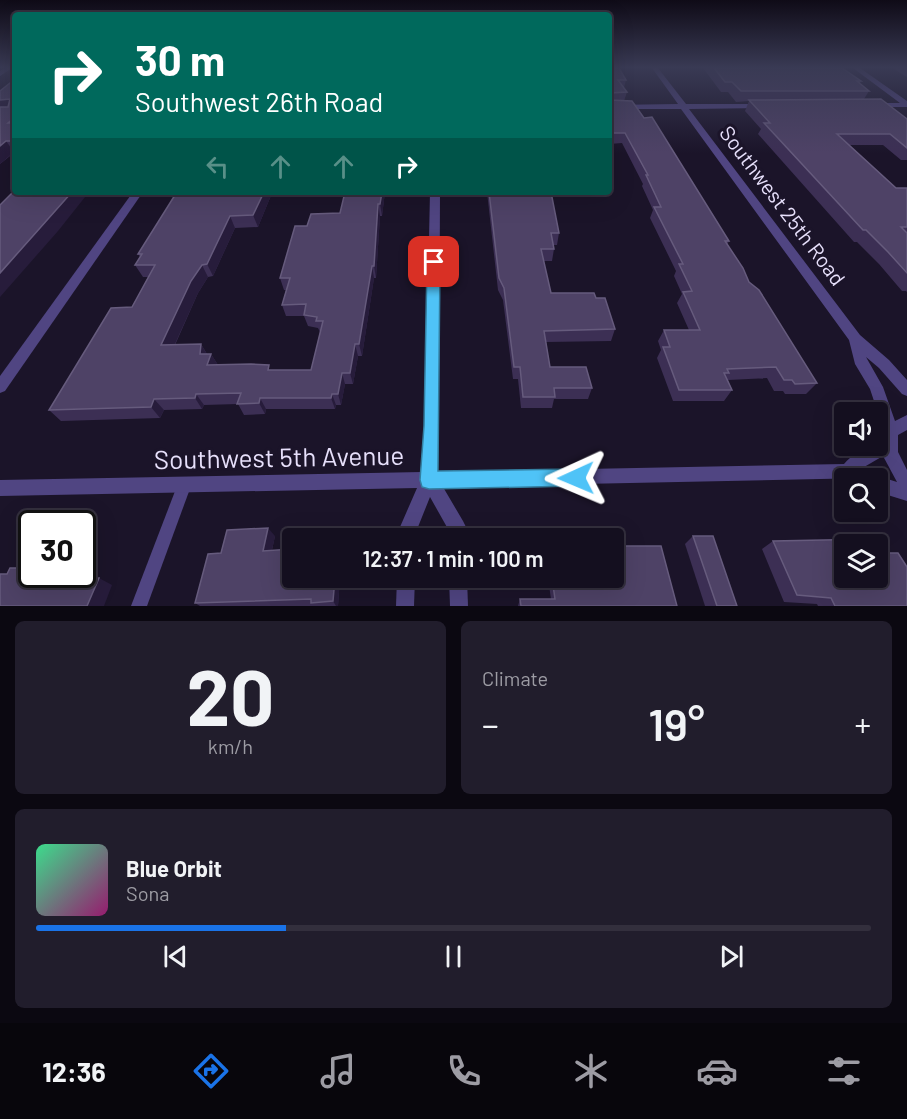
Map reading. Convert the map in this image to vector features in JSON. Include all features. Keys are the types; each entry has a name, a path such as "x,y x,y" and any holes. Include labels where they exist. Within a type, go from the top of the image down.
{"street":[{"name":"Southwest 25th Road","path":"675,96 855,339 884,364 907,390"},
{"path":"859,105 907,104"},
{"path":"612,107 776,106"},
{"path":"0,387 136,195"},
{"path":"408,528 429,480 432,426 435,195"},
{"name":"Southwest 25th Road","path":"855,339 862,364 876,387 890,436 894,462 907,482"},
{"name":"Southwest 5th Avenue","path":"855,468 855,463 877,452 890,436 907,422"},
{"name":"Southwest 5th Avenue","path":"0,488 834,475"},
{"path":"429,480 457,528"},
{"path":"888,487 907,493"},
{"path":"405,606 406,588"},
{"path":"459,588 459,606"}],"lane":[{"path":"139,606 184,486"}],"building":[{"path":"0,96 12,96 12,120 8,123 12,123 12,141 6,141 0,146 0,107 8,107 10,99 0,100"},
{"path":"881,99 907,119 907,148 890,134 837,134 896,188 907,188 907,227 901,227 907,233 907,273 866,230 863,230 764,123 770,123 749,100"},
{"path":"612,100 632,101 644,118 652,117 729,241 725,241 743,268 749,282 759,290 817,383 795,384 792,380 784,380 776,367 727,369 729,373 724,373 732,390 679,390 663,347 670,347 664,330 700,330 683,292 692,291 679,264 683,264 654,207 661,207 646,175 648,175 625,133 612,133"},
{"path":"12,193 12,195 69,195 0,273 0,205"},
{"path":"175,195 263,195 253,215 230,216 207,264 202,265 191,281 161,345 201,344 200,354 211,354 207,365 251,364 269,365 268,370 311,370 323,321 316,321 317,317 304,315 306,304 282,305 290,278 280,278 295,226 307,226 311,214 340,213 344,195 382,195 380,204 378,204 374,266 372,266 359,344 355,344 350,373 342,373 338,394 332,394 331,398 260,398 259,403 237,404 241,393 196,394 195,398 154,399 151,407 49,410 111,308 132,307 155,265 135,265 142,254 138,254"},
{"path":"489,195 552,195 559,233 551,233 554,249 541,249 551,293 594,293 596,298 605,298 615,329 544,331 550,367 586,367 592,388 554,388 555,397 523,397 520,367 514,367 504,288 499,278"},
{"path":"268,528 263,551 282,550 282,588 334,588 333,601 311,603 311,599 195,603 208,554 221,553 227,530"},
{"path":"693,536 713,536 737,606 717,606"},
{"path":"834,540 834,588 888,588 888,553 898,553 907,567 907,606 835,606 831,598 797,595 773,541"},
{"path":"624,546 661,546 677,606 521,606 520,599 555,599 553,588 624,588"},
{"path":"10,568 18,568 18,588 95,588 87,606 0,606 0,574 7,574"}],"route":[{"path":"434,262 429,480 576,478"}]}
